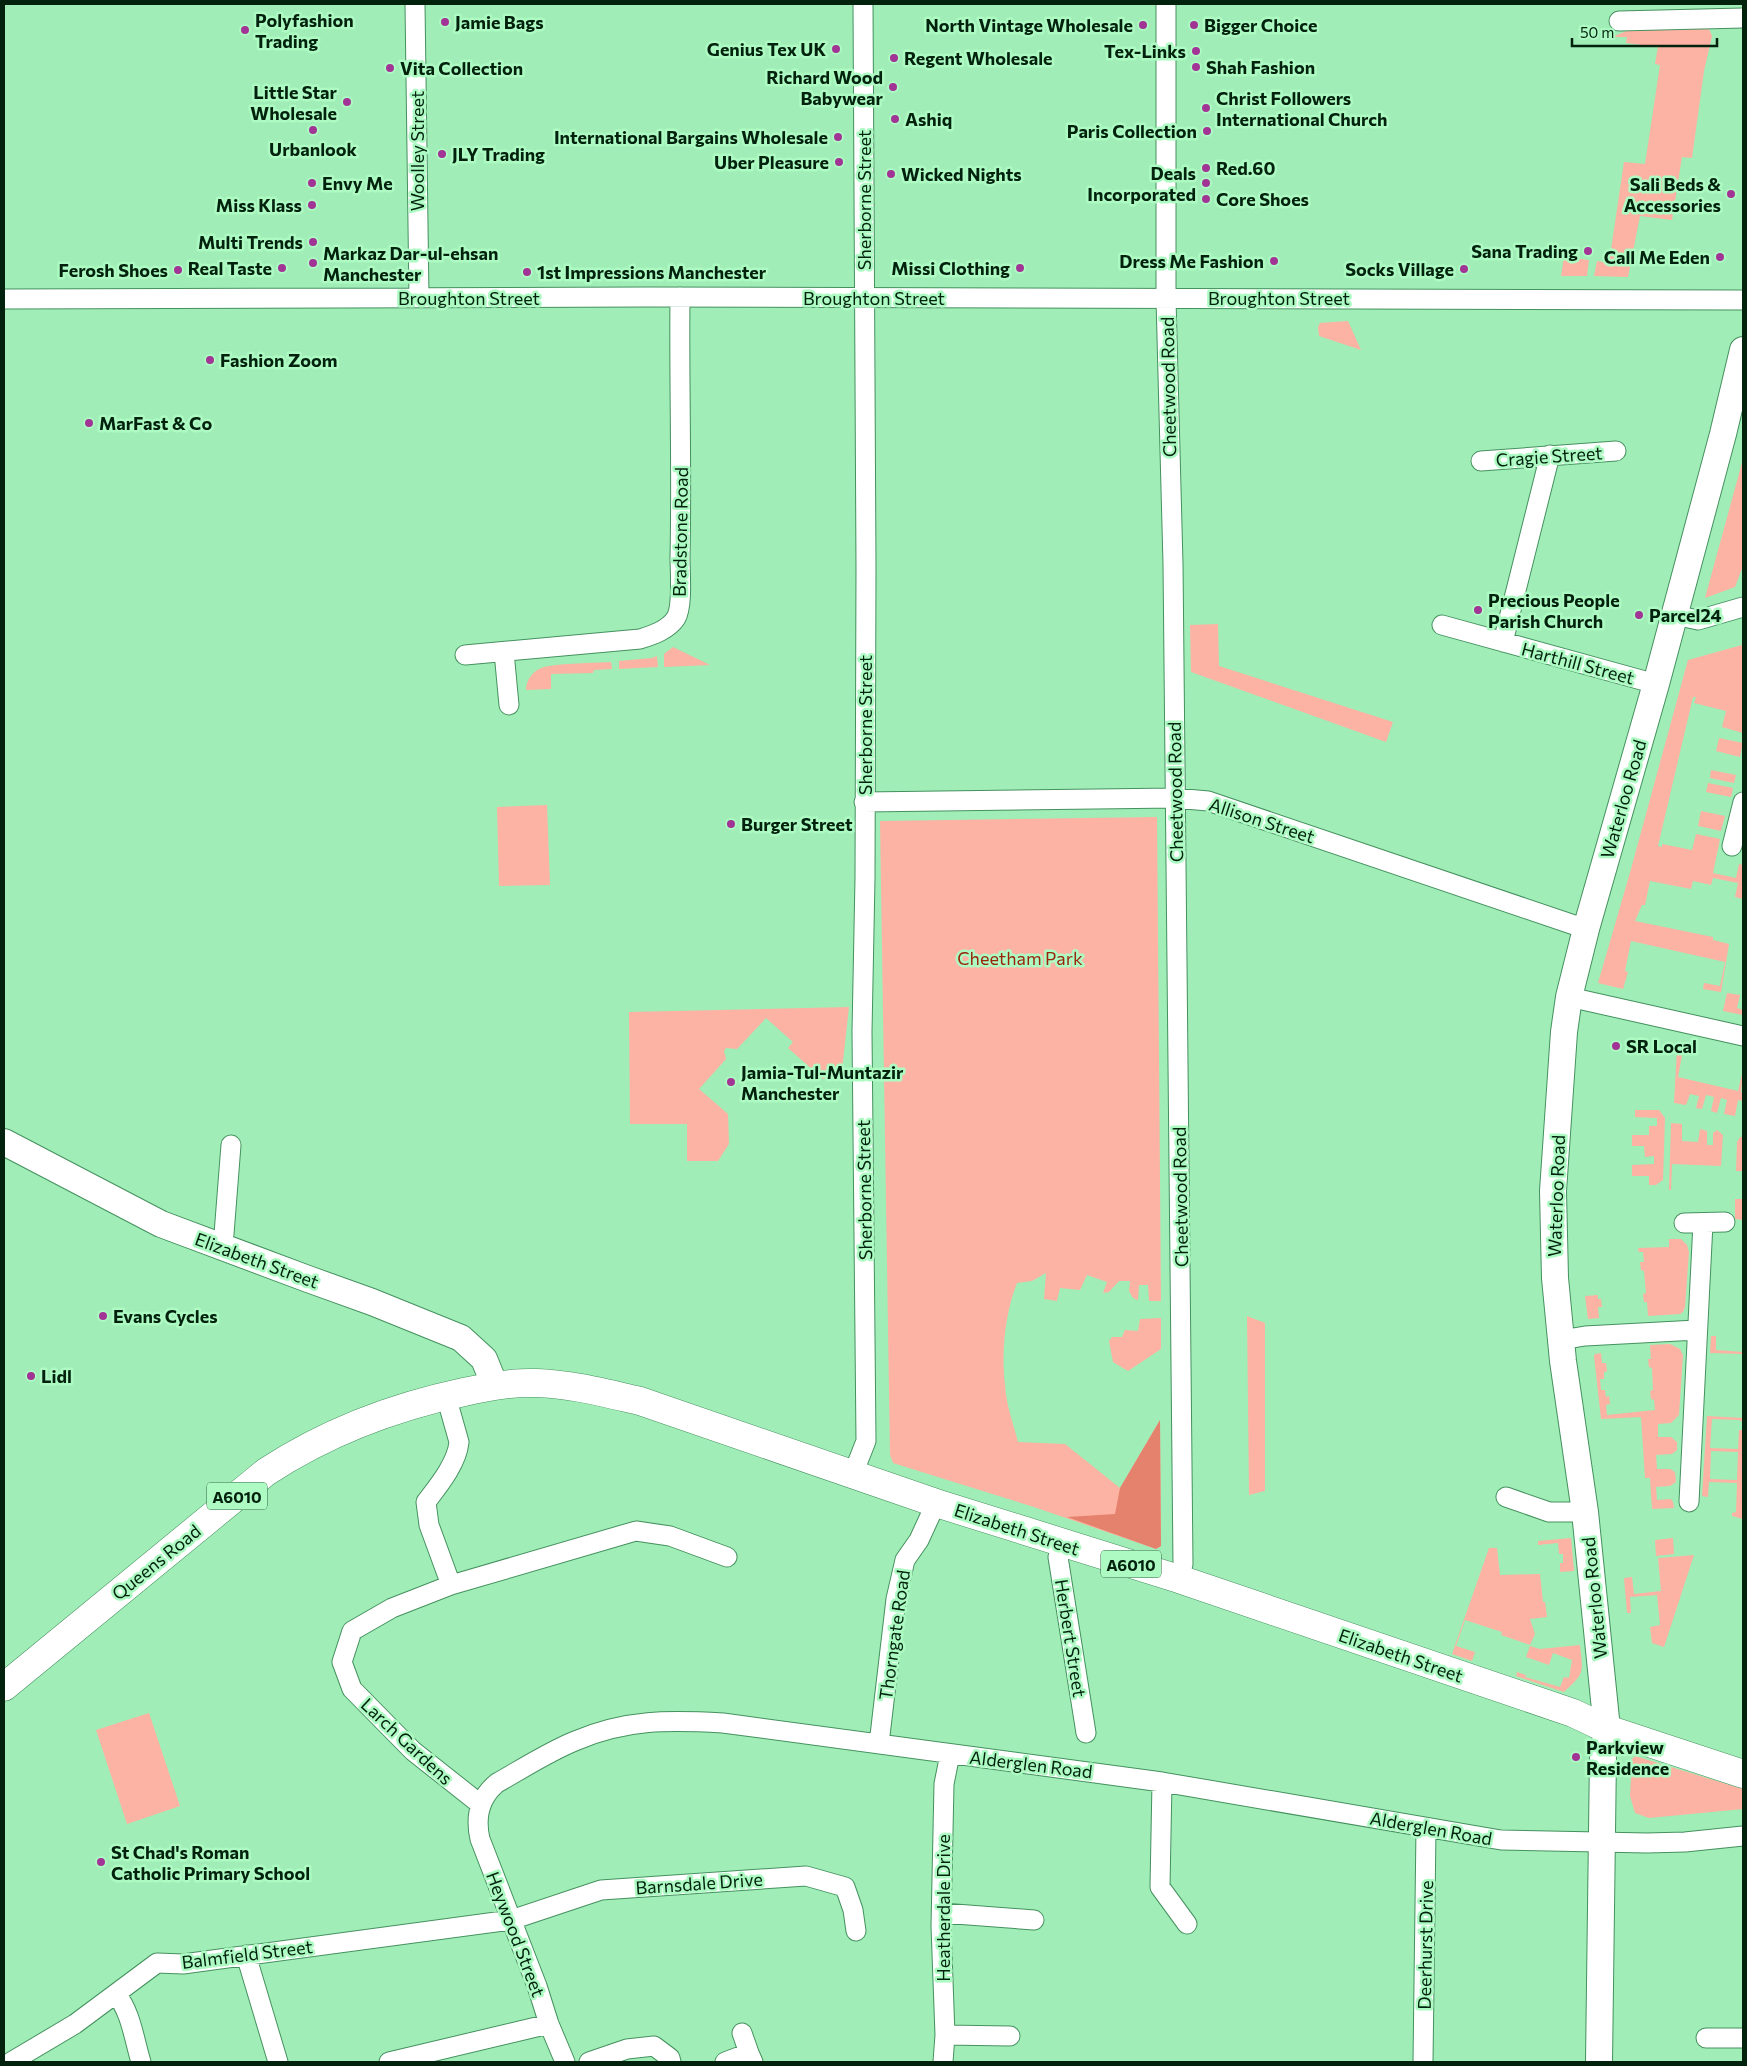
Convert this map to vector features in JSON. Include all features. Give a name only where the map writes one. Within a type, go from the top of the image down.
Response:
[{"type":"highway","name":"Elizabeth Street","points":[[504,1385],[558,1384],[590,1389],[640,1401],[936,1503],[1179,1579],[1573,1713],[1607,1729],[1743,1774]]},
{"type":"highway","name":"Queens Road","points":[[4,1687],[266,1472],[291,1456],[328,1436],[373,1417],[446,1396],[504,1385]]},
{"type":"main road","name":"Waterloo Road","points":[[1599,2062],[1603,1755],[1607,1729],[1585,1512],[1561,1340],[1555,1278],[1553,1191],[1564,1032],[1569,997],[1586,929],[1656,684],[1743,350]]},
{"type":"main road","name":"Elizabeth Street","points":[[4,1142],[161,1224],[372,1302],[461,1338],[484,1359],[504,1385]]},
{"type":"street","name":"Woolley Street","points":[[416,4],[418,298]]},
{"type":"street","name":"Sherborne Street","points":[[853,1474],[866,1441],[862,1032],[865,878],[866,568],[863,4]]},
{"type":"street","name":"Cheetwood Road","points":[[1166,4],[1166,299],[1173,564],[1183,1564],[1179,1579]]},
{"type":"street","points":[[1619,21],[1743,18]]},
{"type":"street","name":"Broughton Street","points":[[4,299],[680,297],[1743,300]]},
{"type":"street","name":"Bradstone Road","points":[[465,655],[640,639],[654,634],[677,617],[680,605],[680,297]]},
{"type":"street","name":"Cragie Street","points":[[1482,461],[1616,451]]},
{"type":"street","points":[[1503,642],[1550,455]]},
{"type":"street","points":[[1674,615],[1698,620],[1743,607]]},
{"type":"street","name":"Harthill Street","points":[[1442,625],[1656,684]]},
{"type":"street","points":[[504,652],[509,705]]},
{"type":"street","name":"Allison Street","points":[[864,802],[1175,798],[1208,801],[1222,804],[1586,929]]},
{"type":"street","points":[[1732,846],[1743,802]]},
{"type":"street","points":[[1569,997],[1743,1036]]},
{"type":"street","points":[[219,1246],[224,1234],[231,1145]]},
{"type":"street","points":[[1684,1222],[1725,1222]]},
{"type":"street","points":[[1689,1502],[1703,1223]]},
{"type":"street","points":[[1561,1340],[1585,1336],[1697,1330]]},
{"type":"street","points":[[446,1396],[459,1442],[458,1449],[438,1486],[426,1502],[429,1525],[451,1585]]},
{"type":"street","points":[[1506,1497],[1549,1512],[1585,1512]]},
{"type":"street","name":"Thorngate Road","points":[[879,1744],[896,1599],[905,1560],[920,1540],[936,1503]]},
{"type":"street","name":"Larch Gardens","points":[[480,1804],[413,1751],[352,1689],[342,1662],[352,1631],[392,1608],[451,1585],[636,1531],[670,1536],[727,1557]]},
{"type":"street","name":"Herbert Street","points":[[1063,1544],[1058,1557],[1086,1733]]},
{"type":"street","name":"Alderglen Road","points":[[480,1804],[487,1792],[497,1783],[575,1741],[640,1723],[668,1720],[723,1723],[1162,1782],[1501,1840],[1602,1843],[1685,1842],[1743,1836]]},
{"type":"street","name":"Heatherdale Drive","points":[[944,2062],[942,1913],[944,1784],[950,1754]]},
{"type":"street","points":[[1162,1782],[1160,1886],[1187,1924]]},
{"type":"street","name":"Heywood Street","points":[[480,1804],[478,1818],[480,1839],[538,1986],[549,2024],[565,2062]]},
{"type":"street","name":"Deerhurst Drive","points":[[1423,2062],[1426,1828]]},
{"type":"street","name":"Barnsdale Drive","points":[[511,1920],[601,1890],[806,1876],[845,1886],[853,1910],[856,1931]]},
{"type":"street","points":[[942,1913],[1034,1920]]},
{"type":"street","name":"Balmfield Street","points":[[11,2062],[75,2024],[158,1963],[183,1964],[511,1920]]},
{"type":"street","points":[[246,1955],[278,2062]]},
{"type":"street","points":[[116,1994],[128,2014],[141,2062]]},
{"type":"street","points":[[389,2062],[549,2024]]},
{"type":"street","points":[[726,2062],[751,2058],[742,2033]]},
{"type":"street","points":[[945,2035],[1010,2036]]},
{"type":"street","points":[[1706,2038],[1743,2038]]},
{"type":"street","points":[[589,2062],[627,2049],[654,2046],[670,2058],[671,2062]]},
{"type":"green space","points":[[1704,26],[1709,29],[1712,36],[1704,71],[1692,158],[1682,157],[1672,220],[1640,216],[1628,277],[1594,276],[1597,261],[1609,263],[1624,162],[1645,164],[1660,65],[1655,64],[1658,47],[1626,43],[1627,37],[1612,37],[1629,30]]},
{"type":"green space","points":[[1564,257],[1589,260],[1587,276],[1561,276]]},
{"type":"green space","points":[[1348,321],[1361,350],[1319,336],[1318,327],[1320,323]]},
{"type":"green space","points":[[1743,459],[1743,566],[1735,587],[1705,598]]},
{"type":"green space","points":[[1218,624],[1219,666],[1393,722],[1386,742],[1191,672],[1190,625]]},
{"type":"green space","points":[[1742,645],[1743,733],[1722,727],[1726,711],[1694,703],[1696,697],[1693,697],[1658,846],[1662,847],[1662,844],[1692,850],[1696,834],[1720,839],[1713,873],[1736,878],[1739,864],[1743,865],[1743,899],[1735,897],[1738,883],[1713,878],[1711,885],[1693,881],[1691,889],[1650,881],[1645,905],[1642,905],[1635,921],[1713,937],[1713,940],[1729,944],[1721,992],[1703,989],[1704,983],[1720,986],[1725,962],[1631,941],[1625,971],[1628,972],[1623,989],[1598,983],[1688,660]]},
{"type":"green space","points":[[673,647],[710,665],[664,667],[664,654]]},
{"type":"green space","points":[[657,656],[658,667],[619,669],[619,661]]},
{"type":"green space","points":[[611,662],[612,669],[594,670],[593,673],[551,674],[551,689],[526,690],[531,676],[537,670],[544,667]]},
{"type":"green space","points":[[1719,738],[1743,743],[1740,757],[1716,751]]},
{"type":"green space","points":[[1711,770],[1736,775],[1734,783],[1710,778]]},
{"type":"green space","points":[[1708,783],[1733,788],[1731,797],[1706,792]]},
{"type":"green space","points":[[547,805],[550,885],[499,886],[497,807]]},
{"type":"green space","points":[[1701,811],[1725,816],[1721,831],[1698,826]]},
{"type":"green space","name":"Cheetham Park","points":[[1157,817],[1161,1301],[1149,1301],[1148,1285],[1139,1285],[1138,1300],[1133,1298],[1129,1291],[1130,1281],[1119,1281],[1109,1292],[1103,1293],[1107,1282],[1087,1275],[1080,1290],[1060,1288],[1057,1301],[1044,1299],[1046,1273],[1032,1281],[1017,1283],[1009,1307],[1005,1333],[1004,1360],[1007,1399],[1018,1442],[1065,1444],[1120,1488],[1160,1420],[1161,1546],[1156,1549],[1034,1507],[893,1463],[890,1455],[880,821]]},
{"type":"green space","points":[[1727,993],[1740,995],[1737,1008],[1743,1010],[1743,1015],[1723,1011]]},
{"type":"green space","points":[[849,1007],[842,1070],[823,1079],[788,1048],[793,1042],[766,1018],[737,1049],[726,1048],[724,1051],[726,1059],[699,1089],[728,1114],[729,1144],[718,1161],[687,1161],[687,1124],[630,1124],[629,1012]]},
{"type":"green space","points":[[1677,1049],[1683,1050],[1678,1077],[1738,1091],[1743,1070],[1741,1092],[1743,1093],[1743,1101],[1738,1100],[1735,1116],[1724,1114],[1727,1100],[1721,1098],[1717,1113],[1711,1111],[1714,1097],[1706,1095],[1702,1109],[1696,1108],[1699,1096],[1690,1094],[1686,1105],[1674,1103]]},
{"type":"green space","points":[[1635,1110],[1659,1110],[1665,1118],[1663,1180],[1656,1185],[1649,1185],[1649,1176],[1632,1176],[1632,1165],[1654,1164],[1654,1156],[1645,1157],[1644,1146],[1632,1146],[1632,1135],[1649,1135],[1649,1126],[1657,1126],[1657,1118],[1635,1117]]},
{"type":"green space","points":[[1671,1123],[1682,1124],[1682,1141],[1698,1142],[1700,1129],[1707,1131],[1707,1145],[1713,1145],[1713,1133],[1717,1130],[1723,1135],[1721,1166],[1672,1164],[1671,1190],[1669,1190]]},
{"type":"green space","points":[[1740,1137],[1743,1137],[1743,1171],[1736,1171],[1737,1142]]},
{"type":"green space","points":[[1735,1199],[1743,1199],[1743,1220],[1735,1219]]},
{"type":"green space","points":[[1669,1239],[1681,1239],[1687,1245],[1689,1252],[1685,1307],[1680,1314],[1648,1316],[1647,1302],[1644,1302],[1643,1294],[1646,1293],[1644,1271],[1641,1270],[1640,1262],[1644,1262],[1643,1252],[1639,1252],[1638,1248],[1669,1247]]},
{"type":"green space","points":[[1598,1295],[1598,1299],[1601,1299],[1602,1307],[1598,1307],[1599,1318],[1588,1319],[1585,1296]]},
{"type":"green space","points":[[1247,1316],[1265,1323],[1265,1491],[1249,1495]]},
{"type":"green space","points":[[1161,1318],[1161,1349],[1128,1371],[1113,1362],[1109,1341],[1112,1337],[1122,1337],[1125,1330],[1138,1331],[1140,1319]]},
{"type":"green space","points":[[1711,1336],[1716,1336],[1716,1350],[1743,1352],[1743,1354],[1710,1353]]},
{"type":"green space","points":[[1670,1344],[1680,1349],[1683,1355],[1679,1415],[1671,1423],[1658,1424],[1658,1437],[1671,1437],[1677,1442],[1677,1450],[1672,1454],[1656,1455],[1657,1469],[1670,1469],[1675,1472],[1676,1482],[1670,1486],[1656,1487],[1657,1500],[1671,1499],[1674,1508],[1652,1509],[1650,1478],[1645,1478],[1641,1417],[1601,1419],[1594,1356],[1601,1353],[1602,1363],[1606,1363],[1607,1371],[1604,1372],[1604,1379],[1600,1379],[1601,1390],[1605,1390],[1606,1397],[1609,1396],[1610,1404],[1606,1405],[1607,1415],[1655,1410],[1654,1400],[1651,1399],[1650,1391],[1653,1390],[1652,1368],[1649,1367],[1648,1359],[1651,1359],[1650,1345]]},
{"type":"green space","points":[[1707,1416],[1743,1418],[1743,1422],[1739,1420],[1712,1419],[1710,1448],[1738,1449],[1739,1430],[1743,1430],[1743,1519],[1732,1516],[1732,1513],[1736,1512],[1737,1483],[1709,1482],[1708,1497],[1702,1496]],"holes":[[[1711,1451],[1738,1452],[1737,1480],[1710,1479]]]},
{"type":"green space","points":[[1571,1538],[1574,1571],[1560,1572],[1563,1554],[1559,1554],[1558,1543],[1538,1545],[1538,1541]]},
{"type":"green space","points":[[1673,1538],[1674,1554],[1656,1556],[1655,1540]]},
{"type":"green space","points":[[1489,1548],[1497,1548],[1500,1575],[1540,1574],[1543,1602],[1545,1602],[1547,1617],[1530,1619],[1535,1634],[1530,1645],[1501,1635],[1502,1632],[1465,1620],[1456,1646],[1475,1652],[1472,1661],[1452,1654]]},
{"type":"green space","points":[[1694,1555],[1664,1647],[1652,1643],[1650,1627],[1660,1625],[1657,1595],[1630,1597],[1631,1613],[1627,1613],[1624,1578],[1632,1577],[1634,1594],[1661,1591],[1658,1558]]},
{"type":"green space","points":[[1580,1645],[1581,1672],[1576,1681],[1564,1692],[1516,1676],[1517,1672],[1526,1675],[1525,1677],[1560,1687],[1564,1677],[1569,1678],[1572,1660],[1553,1653],[1549,1665],[1526,1657],[1530,1646],[1540,1649]]},
{"type":"green space","points":[[149,1713],[180,1806],[127,1824],[96,1730]]},
{"type":"green space","points":[[1635,1756],[1743,1789],[1743,1809],[1649,1818],[1635,1813],[1630,1796],[1632,1759]]},
{"type":"shaded area","points":[[1160,1420],[1161,1546],[1156,1549],[1067,1517],[1115,1514],[1120,1488]]},
{"type":"place","name":"Jamie Bags","points":[[445,22]]},
{"type":"place","name":"North Vintage Wholesale","points":[[1143,25]]},
{"type":"place","name":"Bigger Choice","points":[[1194,25]]},
{"type":"place","name":"Polyfashion Trading","points":[[245,30]]},
{"type":"place","name":"Genius Tex UK","points":[[836,49]]},
{"type":"place","name":"Tex-Links","points":[[1196,51]]},
{"type":"place","name":"Regent Wholesale","points":[[894,58]]},
{"type":"place","name":"Shah Fashion","points":[[1196,67]]},
{"type":"place","name":"Vita Collection","points":[[390,68]]},
{"type":"place","name":"Richard Wood Babywear","points":[[893,87]]},
{"type":"place","name":"Little Star Wholesale","points":[[347,102]]},
{"type":"place","name":"Christ Followers International Church","points":[[1206,108]]},
{"type":"place","name":"Ashiq","points":[[895,119]]},
{"type":"place","name":"Urbanlook","points":[[313,130]]},
{"type":"place","name":"Paris Collection","points":[[1207,131]]},
{"type":"place","name":"International Bargains Wholesale","points":[[838,137]]},
{"type":"place","name":"JLY Trading","points":[[442,154]]},
{"type":"place","name":"Uber Pleasure","points":[[839,162]]},
{"type":"place","name":"Red.60","points":[[1206,168]]},
{"type":"place","name":"Wicked Nights","points":[[891,174]]},
{"type":"place","name":"Envy Me","points":[[312,183]]},
{"type":"place","name":"Deals Incorporated","points":[[1206,183]]},
{"type":"place","name":"Sali Beds & Accessories","points":[[1731,194]]},
{"type":"place","name":"Core Shoes","points":[[1206,199]]},
{"type":"place","name":"Miss Klass","points":[[312,205]]},
{"type":"place","name":"Multi Trends","points":[[313,242]]},
{"type":"place","name":"Sana Trading","points":[[1588,251]]},
{"type":"place","name":"Call Me Eden","points":[[1720,257]]},
{"type":"place","name":"Dress Me Fashion","points":[[1274,261]]},
{"type":"place","name":"Markaz Dar-ul-ehsan Manchester","points":[[313,263]]},
{"type":"place","name":"Real Taste","points":[[282,268]]},
{"type":"place","name":"Missi Clothing","points":[[1020,268]]},
{"type":"place","name":"Socks Village","points":[[1464,269]]},
{"type":"place","name":"Ferosh Shoes","points":[[178,270]]},
{"type":"place","name":"1st Impressions Manchester","points":[[527,272]]},
{"type":"place","name":"Fashion Zoom","points":[[210,360]]},
{"type":"place","name":"MarFast & Co","points":[[89,423]]},
{"type":"place","name":"Precious People Parish Church","points":[[1478,610]]},
{"type":"place","name":"Parcel24","points":[[1639,615]]},
{"type":"place","name":"Burger Street","points":[[731,824]]},
{"type":"place","name":"SR Local","points":[[1616,1046]]},
{"type":"place","name":"Jamia-Tul-Muntazir Manchester","points":[[731,1082]]},
{"type":"place","name":"Evans Cycles","points":[[103,1316]]},
{"type":"place","name":"Lidl","points":[[31,1376]]},
{"type":"place","name":"Parkview Residence","points":[[1576,1757]]},
{"type":"place","name":"St Chad's Roman Catholic Primary School","points":[[101,1862]]}]
